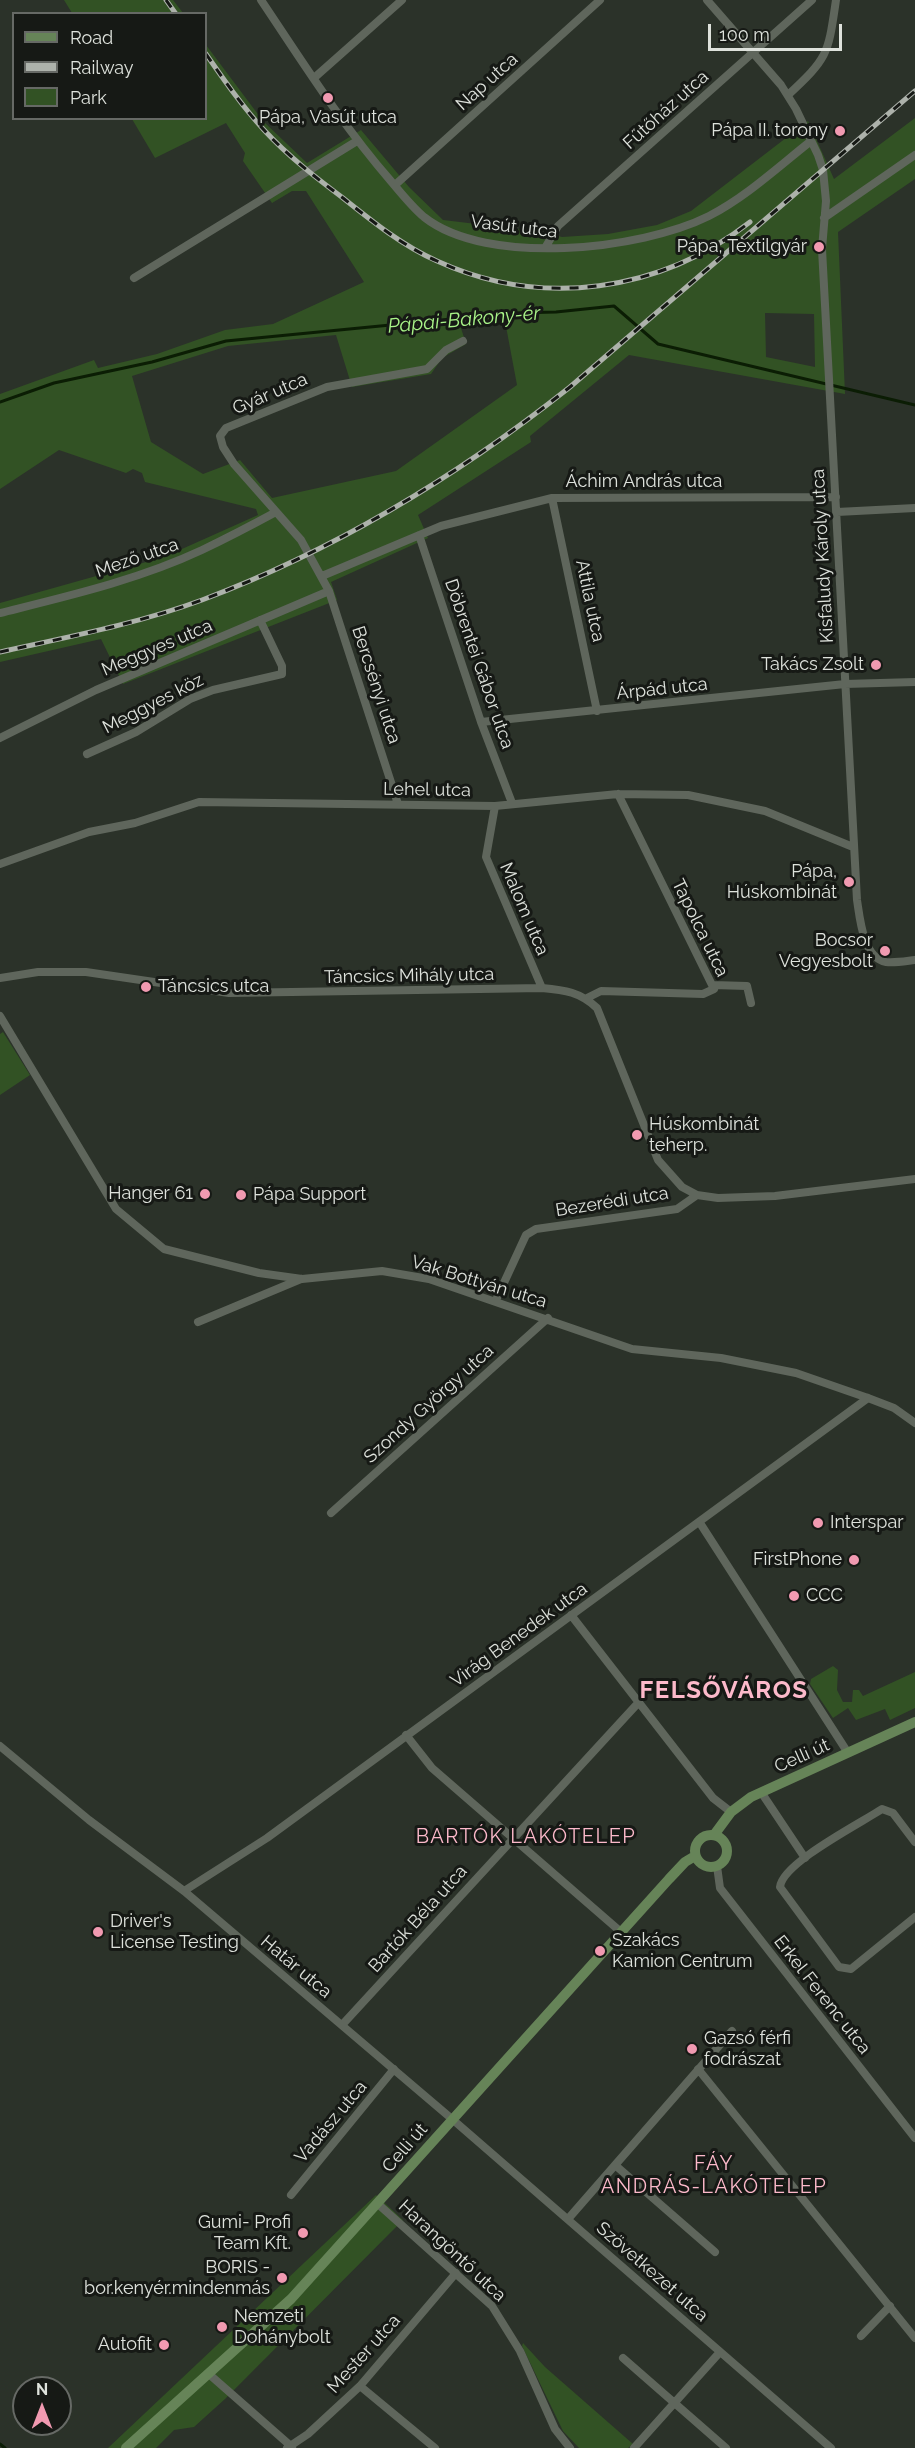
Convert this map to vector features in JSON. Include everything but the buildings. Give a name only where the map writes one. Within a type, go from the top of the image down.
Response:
[{"type":"street","name":"Vasút utca","points":[[261,0],[357,141],[421,215],[447,231],[500,244],[545,248],[610,245],[659,234],[693,223],[738,198],[811,141]]},
{"type":"street","points":[[314,78],[402,0]]},
{"type":"street","name":"Nap utca","points":[[395,185],[600,0]]},
{"type":"street","name":"Kisfaludy Károly utca","points":[[707,0],[754,52],[788,95],[823,170],[826,201],[822,249],[858,910],[874,956],[888,962],[915,960]]},
{"type":"street","name":"Fűtőház utca","points":[[545,248],[558,226],[812,0]]},
{"type":"street","points":[[788,95],[819,66],[826,54],[836,0]]},
{"type":"street","points":[[134,278],[357,141]]},
{"type":"street","points":[[824,218],[915,155]]},
{"type":"street","name":"Gyár utca","points":[[322,576],[301,540],[234,464],[220,441],[222,431],[327,387],[427,369],[446,350],[463,341]]},
{"type":"street","name":"Áchim András utca","points":[[322,576],[441,526],[552,498],[836,497]]},
{"type":"street","name":"Attila utca","points":[[552,498],[597,711]]},
{"type":"street","points":[[837,512],[915,508]]},
{"type":"street","name":"Mező utca","points":[[0,613],[78,594],[140,574],[202,550],[276,512]]},
{"type":"street","name":"Döbrentei Gábor utca","points":[[419,535],[481,722],[512,802]]},
{"type":"street","name":"Bercsényi utca","points":[[322,576],[329,591],[398,804]]},
{"type":"street","name":"Meggyes utca","points":[[0,738],[96,690],[329,591]]},
{"type":"street","name":"Meggyes köz","points":[[87,754],[136,732],[190,699],[213,690],[282,674],[282,666],[260,620]]},
{"type":"street","name":"Árpád utca","points":[[481,722],[845,684],[915,682]]},
{"type":"street","name":"Lehel utca","points":[[0,864],[89,832],[135,823],[199,802],[495,806],[512,802],[618,794],[688,795],[729,801],[782,817],[853,847]]},
{"type":"street","name":"Tapolca utca","points":[[587,998],[601,991],[703,994],[714,989],[618,794]]},
{"type":"street","name":"Malom utca","points":[[495,806],[486,857],[542,988]]},
{"type":"street","name":"Táncsics Mihály utca","points":[[0,978],[38,972],[86,972],[229,993],[542,988],[571,990],[587,998]]},
{"type":"street","points":[[713,985],[747,986],[751,1003]]},
{"type":"street","points":[[587,998],[597,1008],[658,1160],[682,1187],[697,1195],[718,1198],[775,1196],[915,1179]]},
{"type":"street","name":"Vak Bottyán utca","points":[[0,1016],[116,1209],[164,1249],[259,1273],[302,1279],[339,1273],[401,1273],[429,1278],[632,1349],[721,1358],[775,1368],[828,1383],[894,1408],[915,1423]]},
{"type":"street","name":"Bezerédi utca","points":[[496,1300],[526,1235],[536,1229],[677,1209],[697,1195]]},
{"type":"street","points":[[198,1322],[302,1279]]},
{"type":"street","name":"Szondy György utca","points":[[331,1513],[548,1318]]},
{"type":"street","name":"Virág Benedek utca","points":[[184,1891],[267,1838],[868,1398]]},
{"type":"street","points":[[700,1523],[848,1753]]},
{"type":"street","points":[[571,1615],[713,1798],[731,1812]]},
{"type":"street","name":"Bartók Béla utca","points":[[342,2025],[512,1837],[639,1702]]},
{"type":"street","name":"Celli út","points":[[126,2448],[210,2375],[291,2299],[621,1932],[685,1862],[695,1856],[699,1840],[714,1835],[731,1812],[761,1792],[915,1722]]},
{"type":"street","points":[[406,1735],[432,1768],[621,1932]]},
{"type":"street","name":"Határ utca","points":[[0,1746],[89,1820],[184,1891],[452,2119]]},
{"type":"street","points":[[761,1792],[805,1858]]},
{"type":"street","points":[[915,1842],[893,1813],[882,1809],[805,1858],[780,1879],[780,1887],[840,1967],[851,1969],[915,1917]]},
{"type":"street","points":[[695,1856],[701,1864],[717,1866],[725,1858],[726,1847],[720,1837],[714,1835]]},
{"type":"street","name":"Erkel Ferenc utca","points":[[717,1866],[720,1888],[915,2138]]},
{"type":"street","points":[[568,2219],[732,2031]]},
{"type":"street","name":"Vadász utca","points":[[291,2195],[394,2069]]},
{"type":"street","points":[[698,2070],[915,2338]]},
{"type":"street","name":"Szövetkezet utca","points":[[452,2119],[831,2448]]},
{"type":"street","points":[[615,2165],[715,2252]]},
{"type":"street","name":"Harangöntő utca","points":[[378,2204],[492,2306],[507,2326],[555,2429],[570,2448]]},
{"type":"street","name":"Mester utca","points":[[290,2447],[308,2434],[360,2385],[456,2273]]},
{"type":"street","points":[[861,2336],[890,2306]]},
{"type":"street","points":[[634,2448],[720,2352]]},
{"type":"street","points":[[623,2358],[726,2448]]},
{"type":"street","points":[[210,2375],[290,2447]]},
{"type":"street","points":[[360,2385],[435,2448]]},
{"type":"green space","points":[[64,0],[173,0],[182,12],[71,12]]},
{"type":"green space","points":[[207,46],[263,121],[307,163],[361,130],[409,187],[443,220],[543,232],[562,237],[608,234],[657,225],[691,211],[808,121],[834,179],[915,118],[915,179],[838,232],[845,394],[629,355],[530,436],[531,442],[418,515],[428,538],[331,582],[337,600],[123,684],[101,639],[0,662],[0,603],[164,557],[258,515],[256,509],[145,482],[142,473],[133,469],[126,473],[59,450],[0,489],[0,394],[94,360],[98,368],[157,354],[225,330],[273,324],[364,282],[306,191],[292,191],[272,203],[243,161],[245,153],[226,123],[155,158],[133,120],[207,120]],"holes":[[[765,313],[814,314],[815,367],[766,357]],[[505,321],[517,385],[396,471],[272,498],[240,460],[203,474],[151,442],[132,376],[228,346],[336,335],[352,387],[431,374],[442,358],[466,344],[461,328]]]},
{"type":"green space","points":[[3,1032],[30,1075],[0,1095],[0,1034]]},
{"type":"green space","points":[[833,1666],[838,1670],[837,1690],[843,1702],[852,1702],[853,1690],[859,1690],[863,1696],[915,1672],[915,1708],[890,1720],[885,1709],[856,1720],[848,1708],[833,1718],[810,1684],[811,1679]]},
{"type":"green space","points":[[376,2195],[403,2220],[225,2399],[194,2427],[174,2430],[156,2448],[108,2448]]},
{"type":"green space","points":[[523,2343],[545,2367],[633,2444],[628,2448],[579,2448],[563,2431],[522,2346]]},
{"type":"waterway","name":"Pápai-Bakony-ér","points":[[0,402],[54,383],[152,362],[226,341],[514,313],[556,312],[614,306],[658,344],[915,405]]},
{"type":"waterway","points":[[0,2444],[5,2448]]},
{"type":"railway","points":[[166,0],[175,12]]},
{"type":"railway","points":[[207,55],[256,121],[273,140],[312,174],[400,241],[437,261],[477,276],[518,285],[558,288],[599,286],[639,278],[678,264],[715,246],[750,222]]},
{"type":"railway","points":[[0,652],[127,623],[202,600],[300,558],[348,534],[440,480],[570,387],[915,91]]},
{"type":"place","name":"Pápa, Vasút utca","points":[[328,98]]},
{"type":"place","name":"Pápa II. torony","points":[[840,131]]},
{"type":"place","name":"Pápa, Textilgyár","points":[[819,247]]},
{"type":"place","name":"Takács Zsolt","points":[[876,665]]},
{"type":"place","name":"Pápa, Húskombinát","points":[[849,882]]},
{"type":"place","name":"Bocsor Vegyesbolt","points":[[885,951]]},
{"type":"place","name":"Táncsics utca","points":[[146,987]]},
{"type":"place","name":"Húskombinát teherp.","points":[[637,1135]]},
{"type":"place","name":"Hanger 61","points":[[205,1194]]},
{"type":"place","name":"Pápa Support","points":[[241,1195]]},
{"type":"place","name":"Interspar","points":[[818,1523]]},
{"type":"place","name":"FirstPhone","points":[[854,1560]]},
{"type":"place","name":"CCC","points":[[794,1596]]},
{"type":"place","name":"Driver's License Testing","points":[[98,1932]]},
{"type":"place","name":"Szakács Kamion Centrum","points":[[600,1951]]},
{"type":"place","name":"Gazsó férfi fodrászat","points":[[692,2049]]},
{"type":"place","name":"Gumi- Profi Team Kft.","points":[[303,2233]]},
{"type":"place","name":"BORIS - bor.kenyér.mindenmás","points":[[282,2278]]},
{"type":"place","name":"Nemzeti Dohánybolt","points":[[222,2327]]},
{"type":"place","name":"Autofit","points":[[164,2345]]},
{"type":"district","name":"FELSŐVÁROS","points":[[724,1691]]},
{"type":"district","name":"BARTÓK LAKÓTELEP","points":[[526,1837]]},
{"type":"district","name":"FÁY ANDRÁS-LAKÓTELEP","points":[[714,2176]]}]
